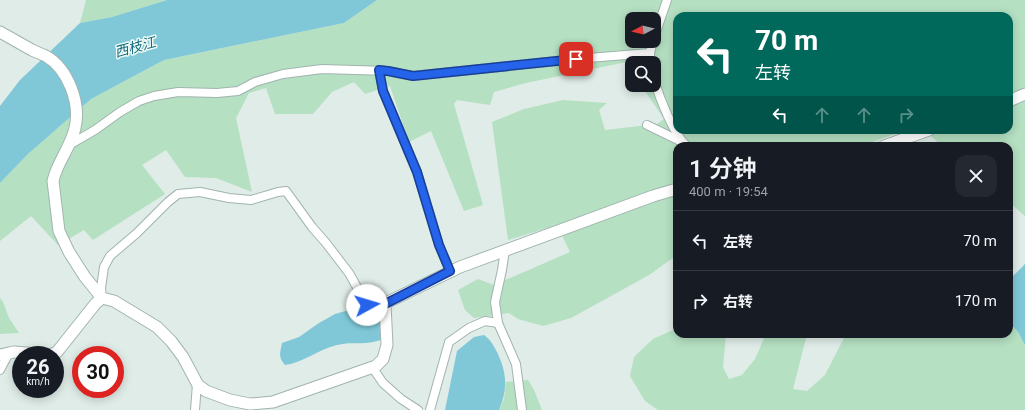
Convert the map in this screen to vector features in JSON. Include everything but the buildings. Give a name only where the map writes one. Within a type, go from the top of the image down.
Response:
[{"type":"street","points":[[661,18],[667,0]]},
{"type":"street","points":[[0,32],[46,56],[55,63],[68,81],[74,100],[77,117],[76,128],[55,173],[53,181],[59,231],[69,252],[85,277],[102,298],[114,302],[157,327],[183,357],[197,384],[206,391],[230,400],[250,404],[261,404],[273,402],[372,368],[376,366],[383,358],[387,345],[385,304]]},
{"type":"street","points":[[70,143],[95,130],[120,112],[139,101],[154,96],[178,92],[217,93],[238,91],[255,82],[283,74],[322,69],[379,70],[413,76],[576,59],[650,54],[651,48]]},
{"type":"street","points":[[379,70],[383,91],[417,172],[439,245],[450,271]]},
{"type":"street","points":[[658,92],[673,125]]},
{"type":"street","points":[[1013,99],[1025,94]]},
{"type":"street","points":[[647,125],[681,142]]},
{"type":"street","points":[[895,142],[918,134]]},
{"type":"street","points":[[102,298],[101,288],[104,267],[110,256],[137,234],[168,202],[178,194],[200,192],[229,198],[251,200],[286,191],[312,227],[349,273],[367,305],[385,304],[450,271],[652,196],[673,190]]},
{"type":"street","points":[[505,250],[502,270],[494,302],[498,323],[516,364],[522,410]]},
{"type":"street","points":[[0,370],[4,354],[14,352],[50,355],[57,352],[96,303],[102,298]]},
{"type":"street","points":[[430,410],[449,342],[469,328],[485,321],[498,323]]},
{"type":"street","points":[[372,368],[383,383],[401,399],[418,410]]},
{"type":"street","points":[[195,410],[197,384]]},
{"type":"green space","points":[[86,0],[167,0],[112,17],[80,23]]},
{"type":"green space","points":[[377,0],[1025,0],[1025,216],[1013,206],[1013,142],[938,142],[928,134],[1013,134],[1013,12],[673,12],[673,134],[895,134],[872,142],[673,142],[673,258],[649,275],[571,318],[543,326],[518,319],[509,313],[474,318],[465,310],[458,290],[478,279],[494,285],[570,252],[557,225],[508,240],[492,122],[524,109],[563,100],[607,103],[599,110],[605,130],[657,124],[664,119],[646,92],[661,92],[661,56],[625,56],[625,62],[526,83],[494,92],[490,105],[457,100],[454,104],[483,205],[464,211],[431,131],[409,142],[390,86],[365,94],[354,82],[332,92],[313,114],[275,114],[266,88],[249,93],[236,118],[252,192],[216,178],[185,177],[166,150],[142,165],[165,194],[93,240],[84,230],[58,245],[31,216],[0,241],[0,183],[28,154],[91,99],[164,60],[344,23]]},
{"type":"green space","points":[[0,298],[9,318],[19,333],[0,334]]},
{"type":"green space","points":[[1013,326],[1025,345],[1025,410],[658,410],[645,401],[630,376],[634,357],[653,339],[673,330],[673,338],[726,338],[723,367],[729,379],[742,375],[755,359],[764,338],[806,338],[793,389],[807,391],[825,375],[844,338],[1013,338]]},
{"type":"green space","points":[[528,380],[534,390],[542,410],[499,410],[504,399],[506,382]]},
{"type":"water","name":"西枝江","points":[[167,0],[377,0],[344,23],[164,60],[91,99],[28,154],[0,183],[0,106],[20,80],[80,23],[112,17]]},
{"type":"water","points":[[1025,264],[1025,345],[1013,326],[1013,276]]},
{"type":"water","points":[[349,310],[377,312],[382,315],[383,339],[366,343],[348,343],[337,345],[298,362],[285,365],[280,357],[282,343],[299,337],[335,314]]},
{"type":"water","points":[[484,335],[497,352],[503,367],[505,388],[499,410],[445,410],[457,351],[474,337]]},
{"type":"route","points":[[367,305],[385,304],[450,271],[439,245],[417,172],[383,91],[379,70],[413,76],[576,59]]}]
